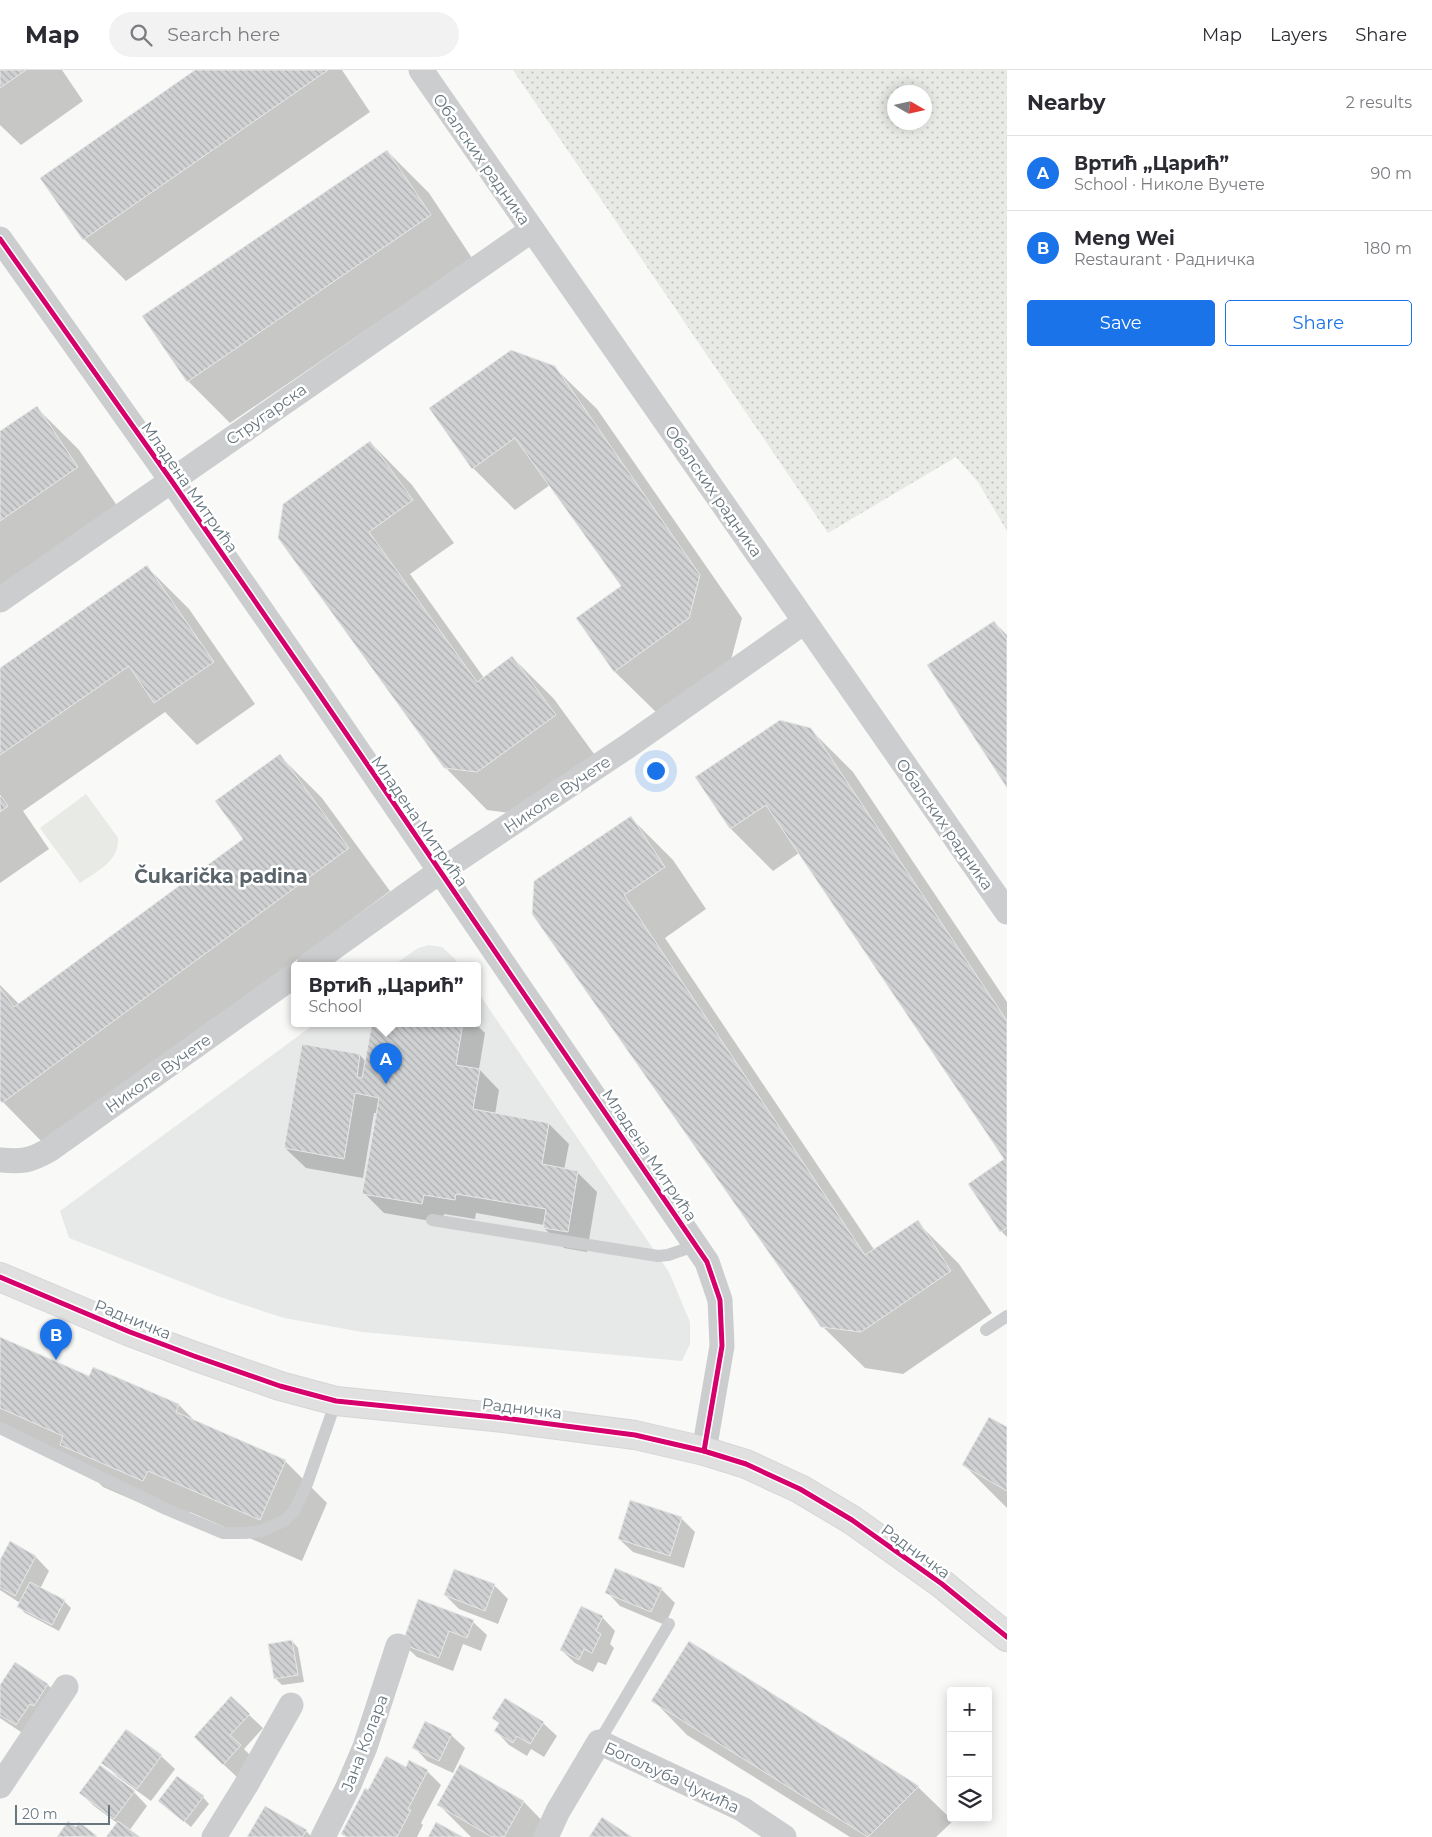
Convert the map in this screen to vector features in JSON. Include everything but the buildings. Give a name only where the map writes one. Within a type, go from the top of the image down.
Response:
[{"type":"street","name":"Обалских радника","points":[[421,70],[1007,912]]},
{"type":"street","name":"Стругарска","points":[[0,600],[532,230]]},
{"type":"street","name":"Младена Митрића","points":[[0,239],[171,480],[312,684],[707,1262],[720,1300],[722,1346],[704,1450]]},
{"type":"street","name":"Николе Вучете","points":[[313,962],[440,872],[628,746],[804,622]]},
{"type":"street","name":"Николе Вучете","points":[[8,1161],[34,1159],[49,1150],[291,978]]},
{"type":"street","name":"Радничка","points":[[0,1277],[130,1332],[194,1356],[280,1386],[336,1401],[504,1418],[635,1434],[704,1450],[746,1464],[800,1489],[859,1524],[942,1584],[1007,1637]]},
{"type":"street","name":"Јана Колара","points":[[323,1837],[348,1787],[365,1747],[398,1646]]},
{"type":"street","points":[[0,1786],[66,1687]]},
{"type":"street","points":[[214,1837],[291,1705]]},
{"type":"street","name":"Богољуба Чукића","points":[[546,1837],[558,1811],[599,1742],[742,1809],[784,1837]]},
{"type":"lane","points":[[432,1220],[658,1256],[668,1255],[697,1245]]},
{"type":"lane","points":[[986,1330],[1007,1316]]},
{"type":"lane","points":[[0,1428],[166,1509],[223,1533],[262,1532],[284,1521],[294,1511],[307,1484],[336,1401]]},
{"type":"lane","points":[[599,1742],[669,1624]]},
{"type":"shaded area","points":[[513,70],[1007,70],[1007,531],[978,482],[956,457],[828,533]]},
{"type":"shaded area","points":[[86,794],[118,838],[115,853],[111,860],[80,883],[40,828]]},
{"type":"shaded area","points":[[429,945],[442,947],[457,962],[398,962],[418,948]]},
{"type":"shaded area","points":[[481,997],[669,1272],[690,1322],[690,1344],[682,1361],[362,1332],[284,1318],[220,1297],[69,1238],[60,1211],[311,1027],[481,1027]]},
{"type":"cycle path","points":[[0,239],[171,480],[313,685],[707,1262],[720,1300],[722,1346],[704,1451]]},
{"type":"cycle path","points":[[0,1277],[130,1332],[194,1356],[280,1386],[336,1401],[504,1418],[635,1435],[704,1451],[746,1464],[800,1489],[852,1520],[942,1584],[1007,1637]]},
{"type":"place","name":"Вртић „Царић”","points":[[386,1084]]},
{"type":"place","name":"Meng Wei","points":[[56,1360]]},
{"type":"district","name":"Čukarička padina","points":[[221,876]]}]
